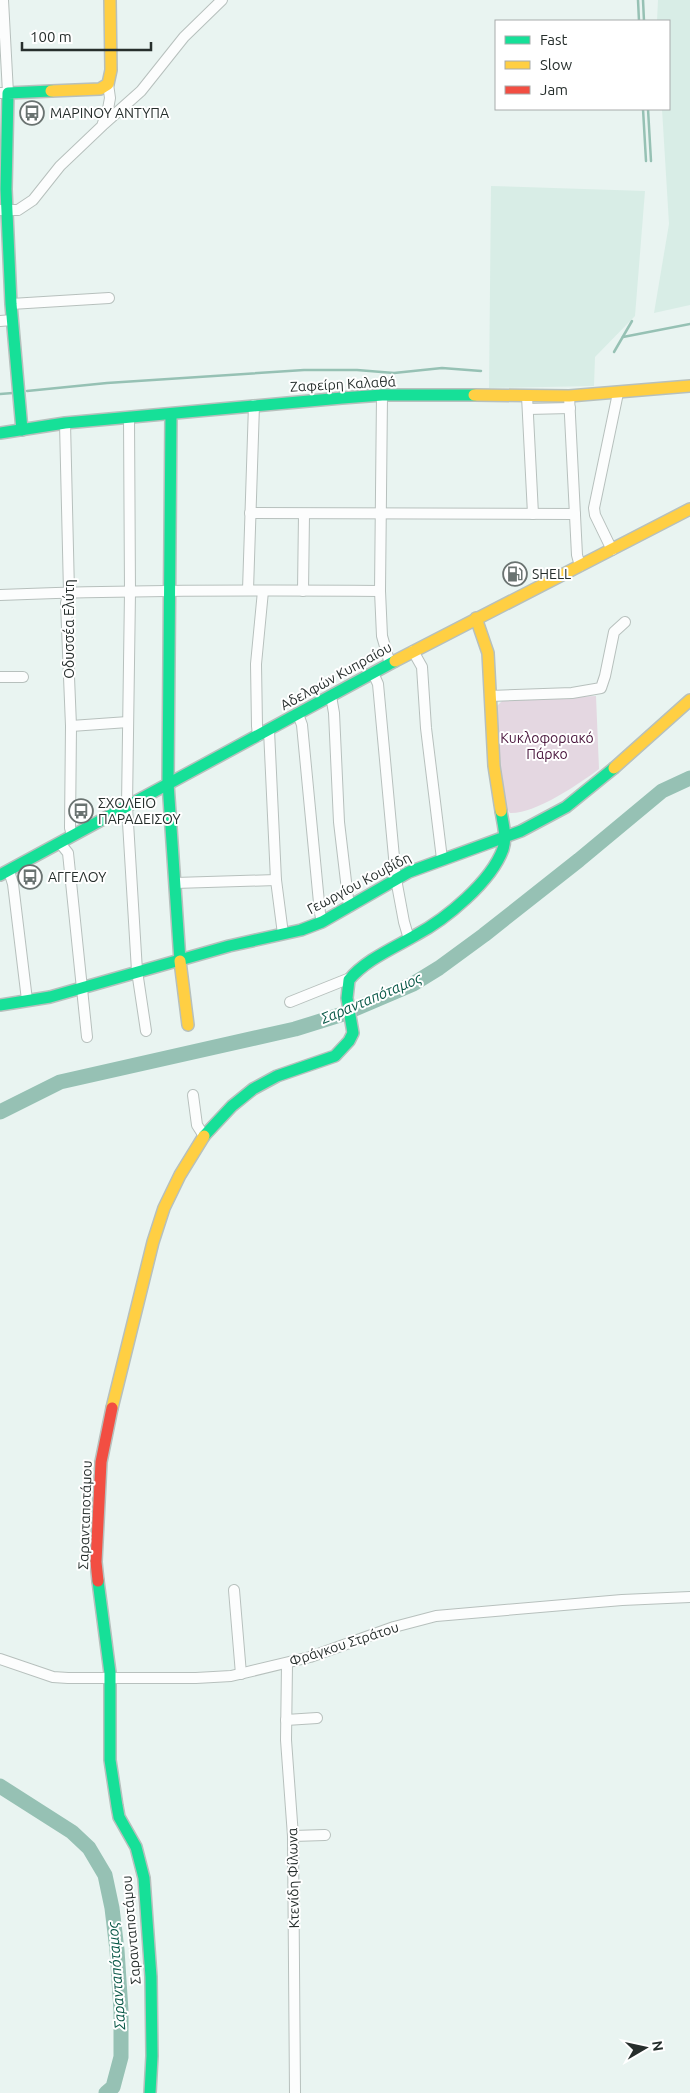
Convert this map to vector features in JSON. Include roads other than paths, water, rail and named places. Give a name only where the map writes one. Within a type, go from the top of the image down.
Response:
[{"type":"street","points":[[3,0],[3,189],[11,304],[6,320],[22,430]]},
{"type":"street","points":[[102,126],[110,98],[108,84],[110,70],[110,0]]},
{"type":"street","points":[[4,210],[18,210],[33,200],[60,166],[141,91],[184,37],[222,0]]},
{"type":"street","points":[[4,93],[100,89],[108,84]]},
{"type":"street","points":[[11,304],[110,298]]},
{"type":"street","name":"Ζαφείρη Καλαθά","points":[[0,433],[65,423],[382,395],[527,396],[569,402],[618,393],[690,386]]},
{"type":"street","points":[[612,550],[594,515],[594,508],[618,393]]},
{"type":"street","points":[[382,395],[380,591],[382,636],[390,664]]},
{"type":"street","points":[[527,396],[533,514]]},
{"type":"street","points":[[528,409],[569,402],[575,514],[580,566]]},
{"type":"street","points":[[248,590],[254,405]]},
{"type":"street","points":[[171,414],[168,783],[180,959],[188,1025]]},
{"type":"street","points":[[129,418],[130,592],[127,806],[137,971],[146,1031]]},
{"type":"street","name":"Οδυσσέα Ελύτη","points":[[65,423],[69,592],[66,603],[71,726],[70,828],[72,835]]},
{"type":"street","name":"Αδελφών Κυπραίου","points":[[5,873],[413,651],[690,509]]},
{"type":"street","points":[[250,513],[575,514]]},
{"type":"street","points":[[303,591],[304,514]]},
{"type":"street","points":[[0,595],[69,592],[248,590],[380,591]]},
{"type":"street","points":[[258,736],[256,726],[256,664],[263,591]]},
{"type":"street","points":[[290,1002],[350,978],[438,921],[471,891],[497,861],[505,845],[494,766],[488,653],[476,618]]},
{"type":"street","points":[[490,696],[572,693],[601,688],[606,676],[614,632],[625,622]]},
{"type":"street","points":[[413,651],[422,667],[426,728],[442,859]]},
{"type":"street","points":[[373,673],[378,684],[396,879],[409,939]]},
{"type":"street","points":[[0,677],[23,677]]},
{"type":"street","points":[[331,696],[334,713],[339,822],[349,907]]},
{"type":"street","name":"Γεωργίου Κουβίδη","points":[[0,1005],[50,996],[180,959],[282,934],[322,922],[396,879],[442,859],[521,831],[566,807],[605,777],[690,700]]},
{"type":"street","points":[[298,714],[302,726],[322,922]]},
{"type":"street","points":[[71,726],[128,722]]},
{"type":"street","points":[[269,730],[276,880],[282,934]]},
{"type":"street","points":[[60,843],[68,853],[87,1037]]},
{"type":"street","points":[[5,873],[13,884],[27,1000]]},
{"type":"street","points":[[175,884],[276,880]]},
{"type":"street","name":"Σαρανταποτάμου","points":[[150,2093],[152,2056],[151,1977],[144,1878],[136,1848],[119,1817],[110,1760],[110,1673],[96,1562],[103,1448],[153,1242],[164,1208],[180,1174],[204,1136],[232,1106],[253,1089],[288,1071],[335,1056],[344,1048],[353,1033],[347,986],[350,978]]},
{"type":"street","points":[[193,1095],[197,1124],[204,1136]]},
{"type":"street","points":[[234,1590],[240,1674]]},
{"type":"street","name":"Φράγκου Στράτου","points":[[0,1659],[53,1677],[109,1679],[217,1678],[287,1664],[411,1622],[436,1616],[622,1600],[690,1597]]},
{"type":"street","name":"Κτενίδη Φίλωνα","points":[[287,1664],[286,1720],[293,1836],[295,2093]]},
{"type":"street","points":[[286,1720],[317,1718]]},
{"type":"street","points":[[293,1836],[325,1835]]},
{"type":"waterway","points":[[638,0],[639,20]]},
{"type":"waterway","points":[[643,0],[644,20]]},
{"type":"waterway","points":[[643,110],[646,161]]},
{"type":"waterway","points":[[648,110],[651,161]]},
{"type":"waterway","points":[[614,352],[632,321]]},
{"type":"waterway","points":[[623,337],[690,324]]},
{"type":"waterway","points":[[27,391],[107,383],[304,370],[357,370],[394,373],[442,368],[481,371]]},
{"type":"waterway","points":[[0,394],[13,393]]},
{"type":"waterway","name":"Σαρανταπόταμος","points":[[0,1112],[60,1082],[295,1029],[343,1014],[413,984],[439,968],[484,935],[662,791],[690,778]]},
{"type":"waterway","name":"Σαρανταπόταμος","points":[[0,1786],[72,1832],[89,1848],[105,1875],[112,1908],[117,1950],[121,2011],[121,2057],[113,2087],[106,2093]]},
{"type":"place","name":"ΜΑΡΙΝΟΥ ΑΝΤΥΠΑ","points":[[32,113]]},
{"type":"place","name":"SHELL","points":[[515,574]]},
{"type":"place","name":"ΣΧΟΛΕΙΟ ΠΑΡΑΔΕΙΣΟΥ","points":[[81,811]]},
{"type":"place","name":"ΑΓΓΕΛΟΥ","points":[[30,877]]},
{"type":"park label","name":"Κυκλοφοριακό Πάρκο","points":[[547,746]]}]
